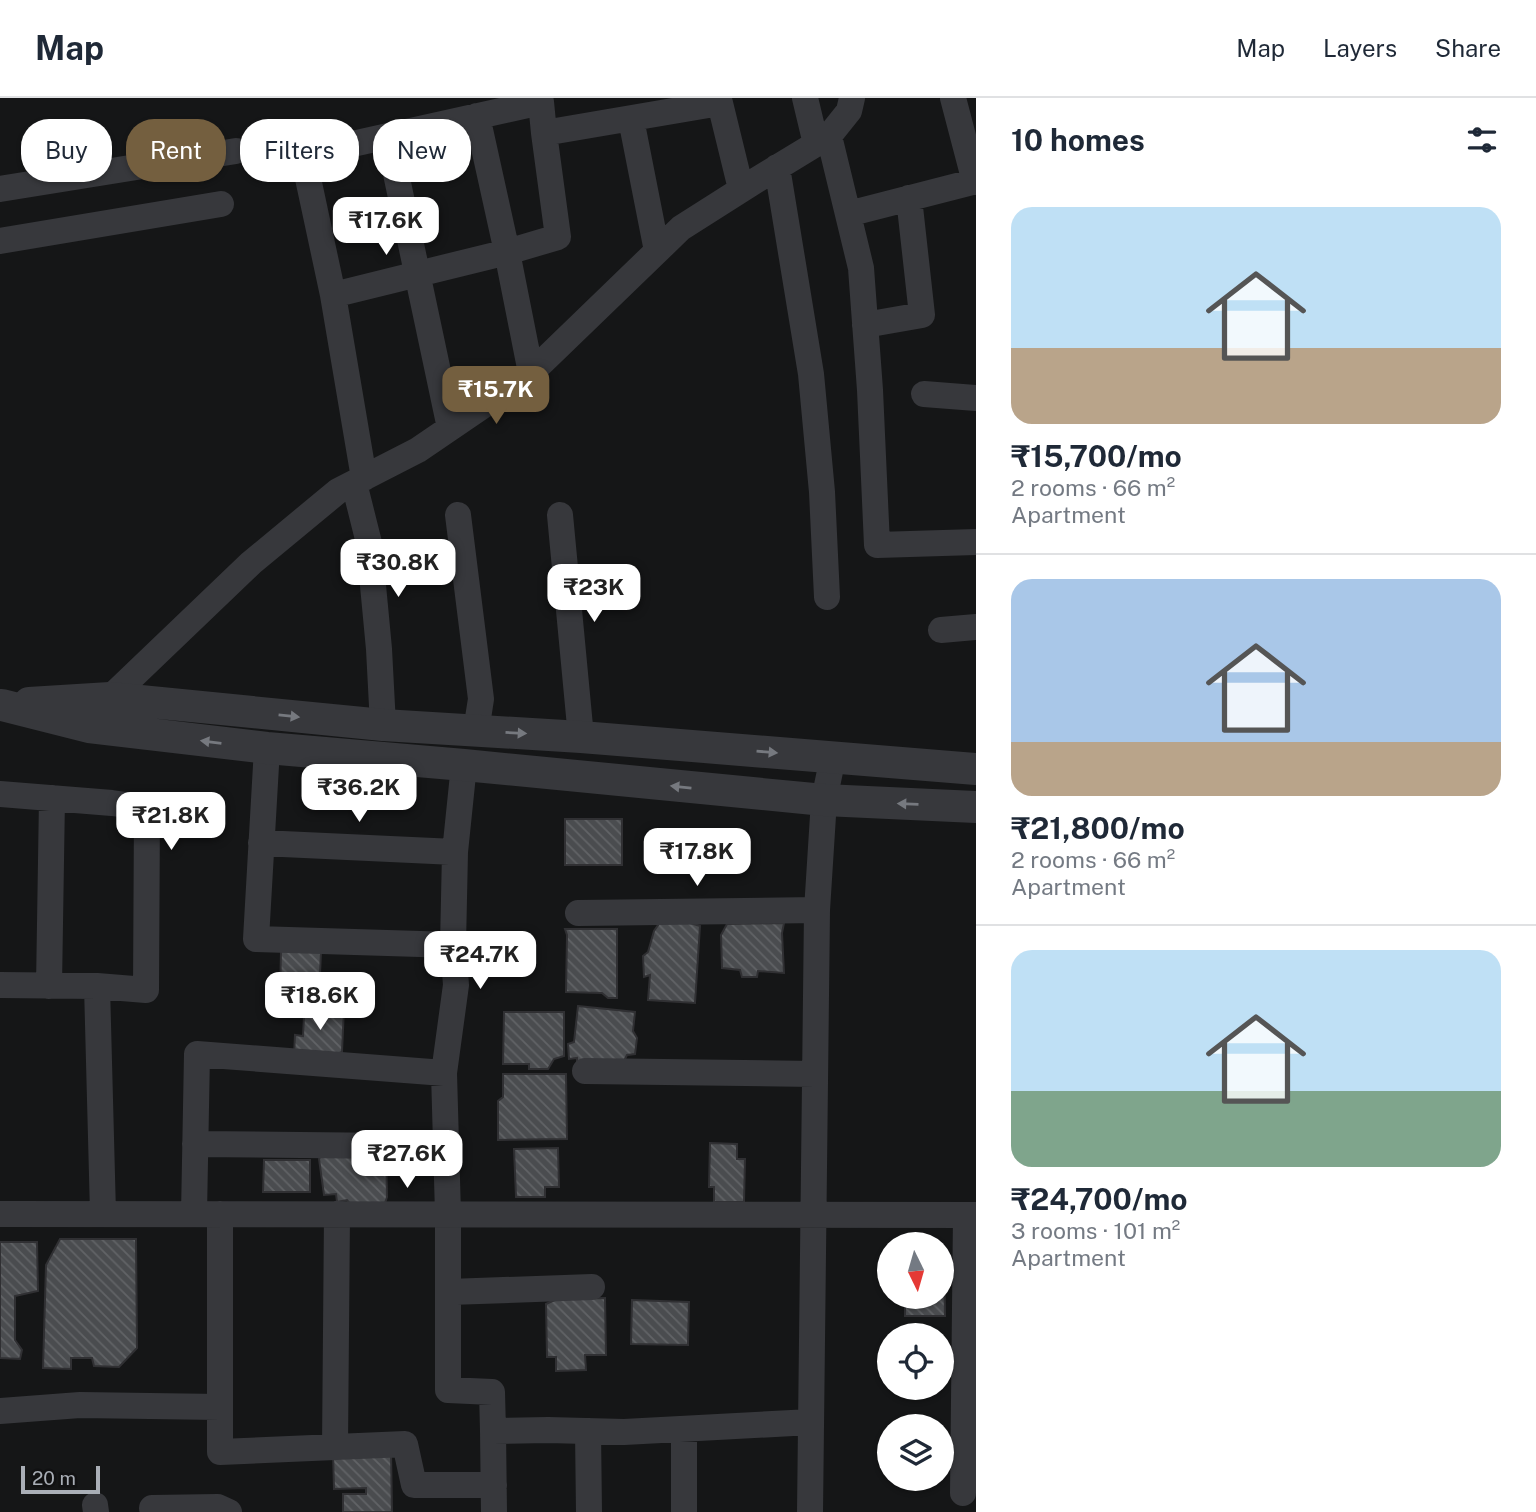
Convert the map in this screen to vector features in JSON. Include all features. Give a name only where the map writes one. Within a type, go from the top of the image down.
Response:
[{"type":"street","points":[[805,98],[823,140],[848,214],[861,268],[877,545],[976,542]]},
{"type":"street","points":[[89,727],[110,698],[251,564],[338,491],[418,450],[531,373],[681,228],[823,140],[849,111],[852,98]]},
{"type":"street","points":[[848,214],[975,182],[953,98]]},
{"type":"street","points":[[333,295],[558,237],[541,100],[464,119]]},
{"type":"street","points":[[544,133],[720,103],[741,189]]},
{"type":"street","points":[[477,116],[531,373]]},
{"type":"street","points":[[631,119],[657,251]]},
{"type":"street","points":[[373,139],[303,155],[333,295],[369,543],[383,725]]},
{"type":"street","points":[[0,189],[236,151]]},
{"type":"street","points":[[777,167],[811,374],[822,492],[827,597]]},
{"type":"street","points":[[398,182],[450,428]]},
{"type":"street","points":[[865,325],[922,315],[909,198]]},
{"type":"street","points":[[0,241],[221,204]]},
{"type":"street","points":[[924,394],[976,398]]},
{"type":"street","points":[[458,515],[481,699],[476,731]]},
{"type":"street","points":[[559,515],[581,737]]},
{"type":"street","points":[[941,630],[976,627]]},
{"type":"street","points":[[1,705],[110,698],[383,725],[581,737],[976,769]]},
{"type":"street","points":[[1,705],[89,727],[267,748],[824,800],[976,807]]},
{"type":"street","points":[[267,748],[256,939],[453,945]]},
{"type":"street","points":[[810,1512],[817,910],[824,800],[833,757]]},
{"type":"street","points":[[464,765],[455,852],[453,945],[456,985],[444,1073],[449,1292],[448,1390],[492,1392],[494,1512]]},
{"type":"street","points":[[0,794],[147,808],[146,990],[97,986],[0,985]]},
{"type":"street","points":[[49,986],[52,798]]},
{"type":"street","points":[[261,843],[455,852]]},
{"type":"street","points":[[578,913],[817,910]]},
{"type":"street","points":[[97,986],[103,1213]]},
{"type":"street","points":[[444,1073],[197,1054],[195,1144],[207,1214],[220,1452],[405,1444],[414,1485],[494,1485]]},
{"type":"street","points":[[584,1071],[816,1074]]},
{"type":"street","points":[[195,1144],[396,1146]]},
{"type":"street","points":[[0,1214],[971,1215],[963,1493]]},
{"type":"street","points":[[335,1447],[338,1214]]},
{"type":"street","points":[[449,1292],[593,1287]]},
{"type":"street","points":[[0,1411],[80,1405],[219,1407]]},
{"type":"street","points":[[493,1432],[624,1432],[811,1422]]},
{"type":"street","points":[[684,1429],[684,1512]]},
{"type":"street","points":[[587,1431],[589,1512]]},
{"type":"street","points":[[152,1508],[218,1507],[229,1512]]},
{"type":"building","points":[[565,819],[622,819],[622,865],[565,865]]},
{"type":"building","points":[[665,915],[700,926],[695,1003],[648,1000],[650,975],[644,977],[643,956],[648,952],[654,931]]},
{"type":"building","points":[[784,923],[784,973],[758,971],[757,977],[742,977],[740,970],[722,968],[721,935],[727,924]]},
{"type":"building","points":[[565,929],[617,929],[617,998],[608,998],[602,993],[566,992]]},
{"type":"building","points":[[281,950],[321,951],[319,998],[280,997]]},
{"type":"building","points":[[293,1006],[344,1008],[342,1052],[329,1057],[294,1056],[295,1035],[303,1036],[304,1016],[292,1016]]},
{"type":"building","points":[[578,1006],[635,1012],[635,1054],[627,1055],[622,1065],[577,1068],[577,1058],[569,1059],[568,1044],[574,1042]]},
{"type":"building","points":[[504,1012],[564,1012],[564,1056],[554,1059],[548,1069],[529,1069],[529,1064],[503,1064]]},
{"type":"building","points":[[503,1074],[566,1074],[567,1139],[498,1140],[498,1101],[503,1097]]},
{"type":"building","points":[[710,1143],[737,1144],[737,1159],[745,1159],[744,1202],[714,1202],[714,1187],[709,1187]]},
{"type":"building","points":[[558,1148],[559,1187],[545,1187],[545,1197],[516,1197],[514,1149]]},
{"type":"building","points":[[386,1150],[387,1197],[384,1206],[352,1206],[347,1200],[337,1202],[336,1194],[324,1195],[319,1159],[323,1152]]},
{"type":"building","points":[[264,1160],[310,1160],[310,1192],[263,1192]]},
{"type":"building","points":[[60,1239],[136,1239],[137,1348],[119,1367],[94,1366],[92,1358],[71,1358],[71,1369],[43,1368],[46,1265]]},
{"type":"building","points":[[0,1242],[37,1242],[38,1291],[15,1296],[15,1340],[22,1350],[20,1359],[0,1358]]},
{"type":"building","points":[[605,1298],[606,1355],[585,1355],[586,1370],[556,1371],[556,1357],[547,1357],[546,1304],[557,1299]]},
{"type":"building","points":[[632,1300],[689,1302],[688,1345],[631,1344]]},
{"type":"building","points":[[905,1309],[945,1309],[945,1316],[905,1316]]},
{"type":"building","points":[[391,1450],[392,1512],[343,1512],[343,1494],[366,1494],[366,1488],[334,1489],[333,1452]]}]
